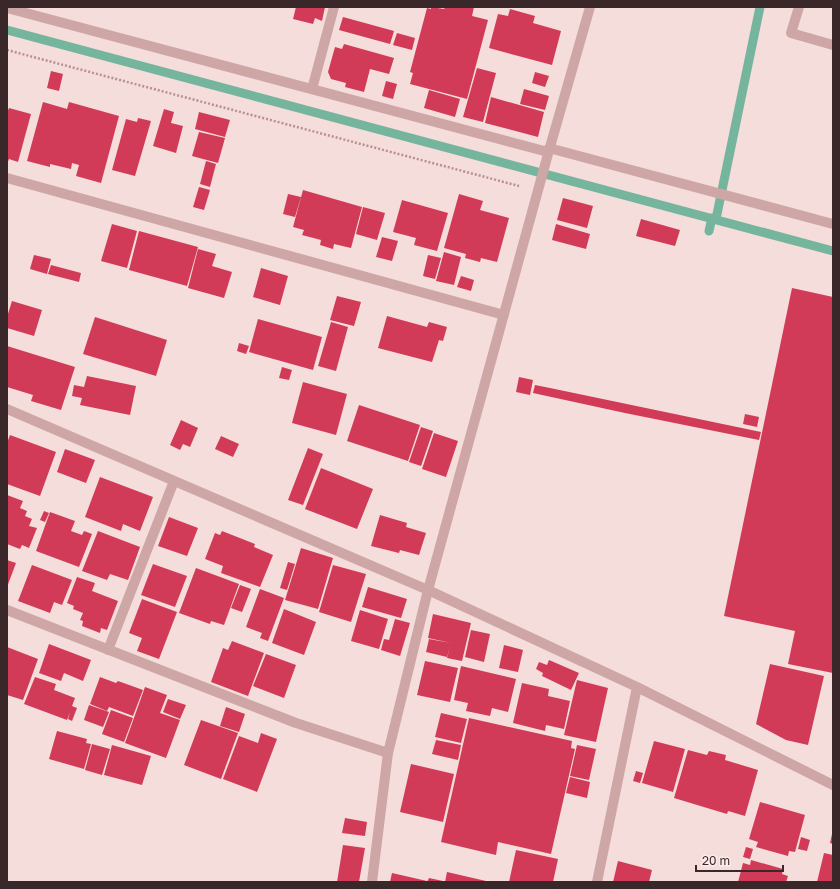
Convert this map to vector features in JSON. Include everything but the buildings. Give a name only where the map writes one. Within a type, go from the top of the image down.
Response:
[{"type":"street","points":[[312,89],[334,7]]},
{"type":"street","points":[[372,882],[388,753],[428,590],[548,151],[590,7]]},
{"type":"street","points":[[799,7],[791,33],[833,45]]},
{"type":"street","points":[[7,8],[548,151],[705,189],[833,224]]},
{"type":"street","points":[[7,178],[504,315]]},
{"type":"street","points":[[7,409],[428,590],[637,687],[833,785]]},
{"type":"street","points":[[108,650],[174,480]]},
{"type":"street","points":[[7,610],[296,723],[388,753]]},
{"type":"street","points":[[597,882],[637,687]]},
{"type":"path","points":[[7,50],[538,189]]},
{"type":"waterway","points":[[716,219],[760,7]]},
{"type":"waterway","points":[[7,30],[833,251]]},
{"type":"waterway","points":[[709,231],[712,218]]}]
